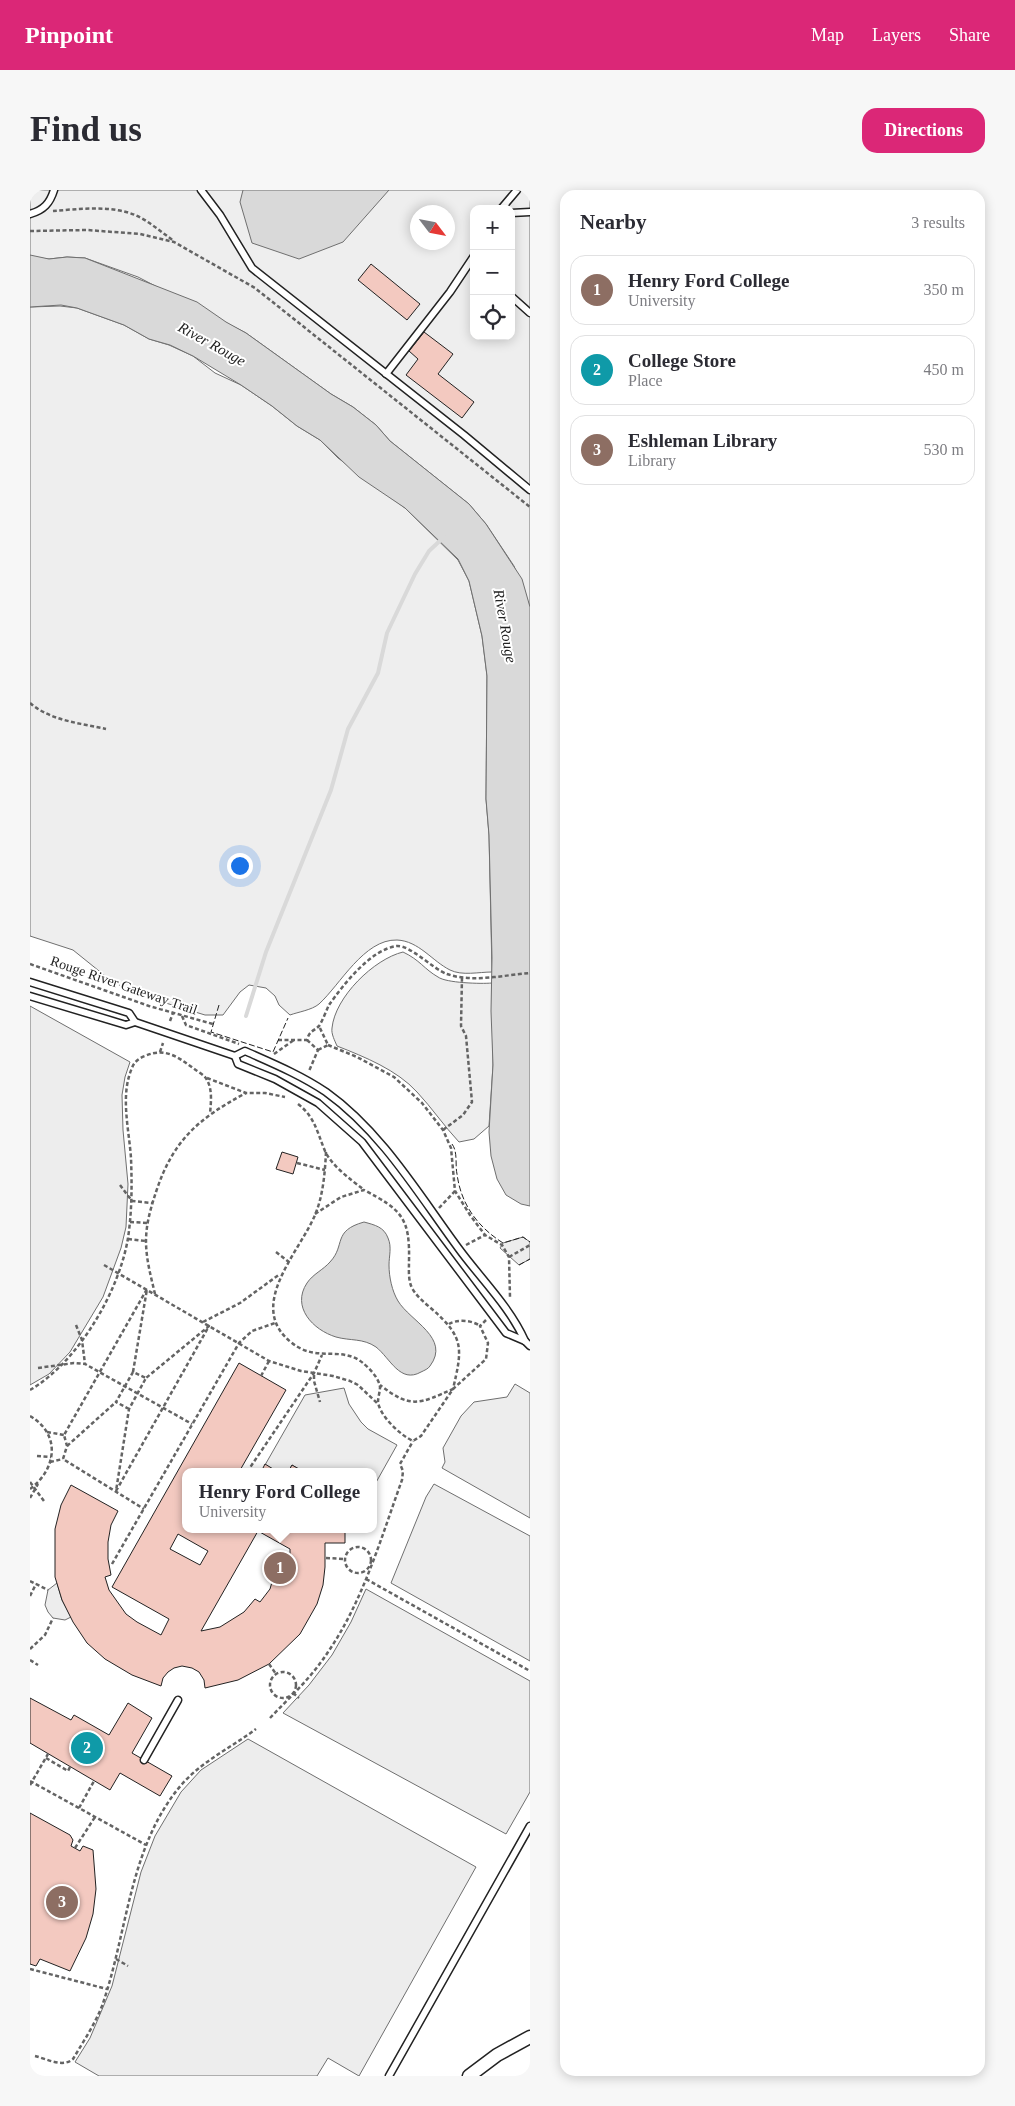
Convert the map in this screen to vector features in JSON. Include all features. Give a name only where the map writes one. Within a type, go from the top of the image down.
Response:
[{"type":"street","points":[[469,2076],[497,2055],[530,2038]]},
{"type":"lane","points":[[30,214],[39,212],[50,202],[54,190]]},
{"type":"lane","points":[[201,190],[220,215],[252,268],[464,434],[530,490]]},
{"type":"lane","points":[[504,205],[517,190]]},
{"type":"lane","points":[[515,213],[530,212]]},
{"type":"lane","points":[[386,374],[450,292],[470,262]]},
{"type":"lane","points":[[515,300],[530,313]]},
{"type":"lane","points":[[30,982],[129,1013],[135,1022]]},
{"type":"lane","points":[[30,996],[126,1024],[135,1022],[235,1056],[245,1051],[326,1092],[371,1133],[517,1322],[528,1344]]},
{"type":"lane","points":[[235,1056],[238,1064],[275,1079],[318,1103],[362,1142],[506,1333],[528,1344]]},
{"type":"lane","points":[[144,1760],[178,1700]]},
{"type":"lane","points":[[389,2076],[530,1826]]},
{"type":"path","points":[[39,212],[95,208],[134,214],[151,224],[174,242],[256,288],[530,507]]},
{"type":"path","points":[[30,231],[87,230],[140,234],[174,242]]},
{"type":"path","points":[[30,703],[44,713],[64,720],[106,729]]},
{"type":"path","points":[[307,1040],[312,1030],[319,1026],[332,1001],[352,976],[375,955],[386,950],[402,947],[440,971],[462,977],[473,978],[530,973]]},
{"type":"path","name":"Rouge River Gateway Trail","points":[[30,964],[182,1016],[212,1024]]},
{"type":"path","points":[[443,1130],[463,1115],[472,1102],[466,1036],[462,1026],[462,977]]},
{"type":"path","points":[[170,1021],[173,1013]]},
{"type":"path","points":[[182,1016],[186,1025],[246,1046]]},
{"type":"path","points":[[319,1026],[328,1045],[357,1057],[394,1077],[422,1103],[443,1130],[451,1148],[456,1191],[470,1215],[485,1235],[502,1245],[510,1256],[511,1294],[506,1302]]},
{"type":"path","points":[[278,1040],[307,1040],[318,1050]]},
{"type":"path","points":[[272,1055],[294,1040]]},
{"type":"path","points":[[160,1052],[163,1043]]},
{"type":"path","points":[[307,1075],[318,1050],[328,1045]]},
{"type":"path","points":[[30,1390],[52,1376],[64,1364],[102,1308],[118,1273],[128,1239],[132,1201],[126,1082],[139,1058],[160,1052],[176,1056],[205,1077],[246,1093],[280,1095],[298,1104],[312,1118],[326,1152],[344,1173],[364,1190],[381,1199],[402,1216],[407,1226],[410,1241],[409,1275],[411,1287],[418,1298],[449,1324],[460,1348],[458,1366],[452,1388],[421,1436],[413,1441],[400,1464],[403,1471],[402,1480],[347,1622],[312,1675],[270,1718]]},
{"type":"path","points":[[205,1077],[210,1087],[210,1114]]},
{"type":"path","points":[[155,1294],[146,1241],[152,1203],[165,1169],[183,1138],[210,1114],[246,1093]]},
{"type":"path","points":[[326,1152],[320,1197],[315,1214],[282,1273],[274,1301],[275,1323],[291,1343],[304,1351],[322,1355],[334,1353],[356,1358],[372,1371],[380,1385],[395,1397],[409,1402],[423,1401],[452,1388],[486,1359],[488,1343],[480,1326],[476,1323],[459,1321],[449,1324]]},
{"type":"path","points":[[297,1163],[324,1170]]},
{"type":"path","points":[[120,1185],[132,1201],[152,1203]]},
{"type":"path","points":[[315,1214],[341,1197],[364,1190]]},
{"type":"path","points":[[432,1213],[456,1191]]},
{"type":"path","points":[[130,1222],[148,1223]]},
{"type":"path","points":[[460,1250],[485,1235]]},
{"type":"path","points":[[128,1239],[146,1241]]},
{"type":"path","points":[[510,1256],[530,1245]]},
{"type":"path","points":[[276,1252],[289,1262]]},
{"type":"path","points":[[104,1265],[270,1361],[284,1367],[333,1376],[358,1385],[378,1404],[395,1429],[413,1441]]},
{"type":"path","points":[[203,1322],[240,1303],[282,1273]]},
{"type":"path","points":[[63,1458],[67,1446],[116,1402],[133,1372],[147,1289]]},
{"type":"path","points":[[67,1446],[64,1435],[147,1289]]},
{"type":"path","points":[[480,1326],[488,1318]]},
{"type":"path","points":[[112,1564],[239,1343],[252,1331],[275,1323]]},
{"type":"path","points":[[76,1325],[82,1340],[85,1364]]},
{"type":"path","points":[[116,1491],[129,1409],[146,1378],[209,1326]]},
{"type":"path","points":[[116,1491],[209,1326]]},
{"type":"path","points":[[250,1468],[314,1373],[322,1355]]},
{"type":"path","points":[[261,1376],[270,1361]]},
{"type":"path","points":[[38,1368],[64,1364],[85,1364],[193,1424]]},
{"type":"path","points":[[133,1372],[146,1378]]},
{"type":"path","points":[[314,1373],[314,1381],[320,1402]]},
{"type":"path","points":[[378,1404],[380,1385]]},
{"type":"path","points":[[116,1402],[129,1409]]},
{"type":"path","points":[[30,1416],[48,1432],[51,1456],[45,1474],[30,1489]]},
{"type":"path","points":[[48,1432],[64,1435]]},
{"type":"path","points":[[37,1456],[51,1456]]},
{"type":"path","points":[[50,1462],[63,1458],[144,1509]]},
{"type":"path","points":[[30,1482],[44,1501]]},
{"type":"path","points":[[30,1498],[34,1487]]},
{"type":"path","points":[[352,1548],[361,1548],[369,1552],[371,1557],[370,1566],[365,1572],[357,1574],[346,1567],[345,1559],[352,1548]]},
{"type":"path","points":[[326,1558],[345,1559]]},
{"type":"path","points":[[365,1579],[530,1671]]},
{"type":"path","points":[[30,1581],[48,1590]]},
{"type":"path","points":[[30,1596],[36,1584]]},
{"type":"path","points":[[30,1649],[45,1635],[53,1618]]},
{"type":"path","points":[[30,1660],[38,1665]]},
{"type":"path","points":[[269,1664],[276,1674]]},
{"type":"path","points":[[284,1672],[291,1675],[296,1686],[293,1693],[286,1698],[274,1694],[271,1681],[276,1674],[284,1672]]},
{"type":"path","points":[[293,1693],[299,1698]]},
{"type":"path","points":[[35,2056],[62,2064],[69,2064],[74,2060],[101,2008],[146,1845],[170,1800],[195,1771],[256,1729]]},
{"type":"path","points":[[48,1754],[31,1783],[146,1845]]},
{"type":"path","points":[[46,1758],[68,1771],[70,1767]]},
{"type":"path","points":[[79,1808],[94,1781]]},
{"type":"path","points":[[75,1848],[94,1817]]},
{"type":"path","points":[[116,1959],[128,1966]]},
{"type":"path","points":[[30,1969],[107,1989]]},
{"type":"shaded area","points":[[30,190],[530,190],[530,607],[514,566],[486,524],[469,504],[390,441],[376,425],[353,407],[331,394],[246,333],[138,277],[85,258],[49,259],[30,257]]},
{"type":"shaded area","points":[[60,306],[77,308],[124,325],[149,339],[169,345],[193,356],[215,373],[241,385],[297,426],[320,440],[338,458],[405,508],[458,560],[469,581],[482,636],[487,676],[486,799],[489,835],[492,972],[455,972],[443,966],[412,944],[397,940],[385,942],[363,955],[353,964],[327,996],[313,1008],[290,1015],[279,1005],[275,996],[266,988],[249,985],[240,992],[223,1015],[205,1015],[133,993],[109,979],[73,950],[30,936],[30,307]]},
{"type":"shaded area","points":[[403,952],[442,979],[464,983],[492,983],[493,1065],[489,1126],[474,1139],[459,1142],[409,1084],[380,1065],[337,1046],[333,1037],[332,1030],[335,1016],[348,992],[380,962]]},
{"type":"shaded area","points":[[30,1006],[130,1062],[122,1095],[128,1184],[126,1227],[121,1248],[103,1297],[70,1352],[49,1374],[30,1385]]},
{"type":"shaded area","points":[[523,1237],[530,1242],[530,1259],[519,1265],[500,1248],[503,1243]]},
{"type":"shaded area","points":[[515,1384],[530,1393],[530,1518],[442,1468],[445,1462],[443,1448],[461,1416],[474,1402],[507,1397]]},
{"type":"shaded area","points":[[344,1388],[349,1404],[361,1422],[368,1429],[397,1445],[377,1481],[377,1468],[297,1468],[292,1465],[290,1468],[271,1468],[265,1465],[305,1395]]},
{"type":"shaded area","points":[[434,1484],[530,1536],[530,1661],[391,1583],[426,1497]]},
{"type":"shaded area","points":[[57,1583],[62,1600],[71,1617],[65,1620],[53,1618],[45,1605],[48,1590]]},
{"type":"shaded area","points":[[366,1589],[530,1681],[530,1792],[506,1834],[283,1713],[309,1685],[332,1655],[351,1622]]},
{"type":"shaded area","points":[[248,1739],[476,1867],[359,2076],[328,2058],[317,2076],[99,2076],[75,2062],[90,2038],[112,1986],[141,1872],[155,1836],[181,1792],[201,1770]]},
{"type":"water","points":[[243,190],[389,190],[343,242],[299,259],[252,243],[240,202]]},
{"type":"water","name":"River Rouge","points":[[30,255],[49,259],[85,258],[197,302],[246,333],[331,394],[353,407],[376,425],[390,441],[469,504],[486,524],[522,579],[530,607],[530,1206],[521,1204],[506,1195],[497,1179],[491,1156],[489,1132],[493,1065],[489,835],[486,799],[487,676],[482,636],[469,581],[458,559],[405,508],[359,477],[320,440],[297,426],[241,385],[193,356],[170,345],[149,339],[124,325],[77,308],[61,305],[30,307]]},
{"type":"water","points":[[364,1222],[379,1227],[386,1234],[390,1245],[390,1279],[396,1297],[426,1330],[436,1347],[435,1356],[429,1367],[414,1375],[407,1375],[401,1372],[371,1344],[327,1334],[312,1323],[303,1309],[303,1292],[307,1283],[335,1256],[343,1234]]},
{"type":"building","points":[[371,264],[420,304],[407,320],[358,280]]},
{"type":"building","points":[[424,332],[453,354],[438,374],[474,402],[462,418],[406,375],[418,359],[409,351]]},
{"type":"building","points":[[282,1152],[298,1157],[293,1174],[276,1169]]},
{"type":"building","points":[[239,1363],[286,1390],[241,1468],[182,1468],[182,1533],[257,1533],[201,1631],[220,1627],[244,1612],[255,1599],[260,1602],[270,1589],[278,1561],[290,1561],[290,1549],[262,1533],[345,1533],[345,1543],[325,1543],[323,1585],[317,1604],[300,1634],[269,1664],[238,1680],[205,1688],[204,1680],[199,1672],[182,1666],[168,1672],[163,1678],[161,1686],[132,1675],[105,1659],[87,1643],[73,1622],[62,1600],[55,1577],[55,1529],[61,1505],[71,1485],[118,1511],[111,1525],[108,1542],[108,1559],[111,1575],[105,1577],[109,1590],[126,1614],[161,1635],[169,1619],[112,1587]],"holes":[[[178,1534],[208,1551],[200,1565],[170,1549]]]},
{"type":"building","points":[[265,1464],[272,1468],[263,1468]]},
{"type":"building","points":[[30,1698],[71,1720],[74,1715],[109,1735],[128,1703],[152,1718],[132,1753],[172,1776],[160,1796],[120,1773],[110,1790],[30,1743]]},
{"type":"building","points":[[30,1813],[70,1835],[73,1840],[71,1846],[80,1851],[83,1846],[93,1850],[96,1889],[93,1914],[86,1938],[70,1971],[40,1959],[36,1966],[30,1964]]},
{"type":"waterway","points":[[246,1016],[266,952],[331,790],[348,729],[378,673],[387,633],[415,574],[429,551],[444,537]]},
{"type":"fence","points":[[219,1005],[211,1032],[273,1052],[288,1018]]},
{"type":"fence","points":[[452,1144],[455,1151],[457,1174],[462,1196],[472,1214],[486,1230],[503,1243],[523,1237],[530,1242]]},
{"type":"fence","points":[[519,1265],[530,1259]]},
{"type":"place","name":"Henry Ford College","points":[[280,1568]]},
{"type":"place","name":"College Store","points":[[87,1748]]},
{"type":"place","name":"Eshleman Library","points":[[62,1902]]}]
